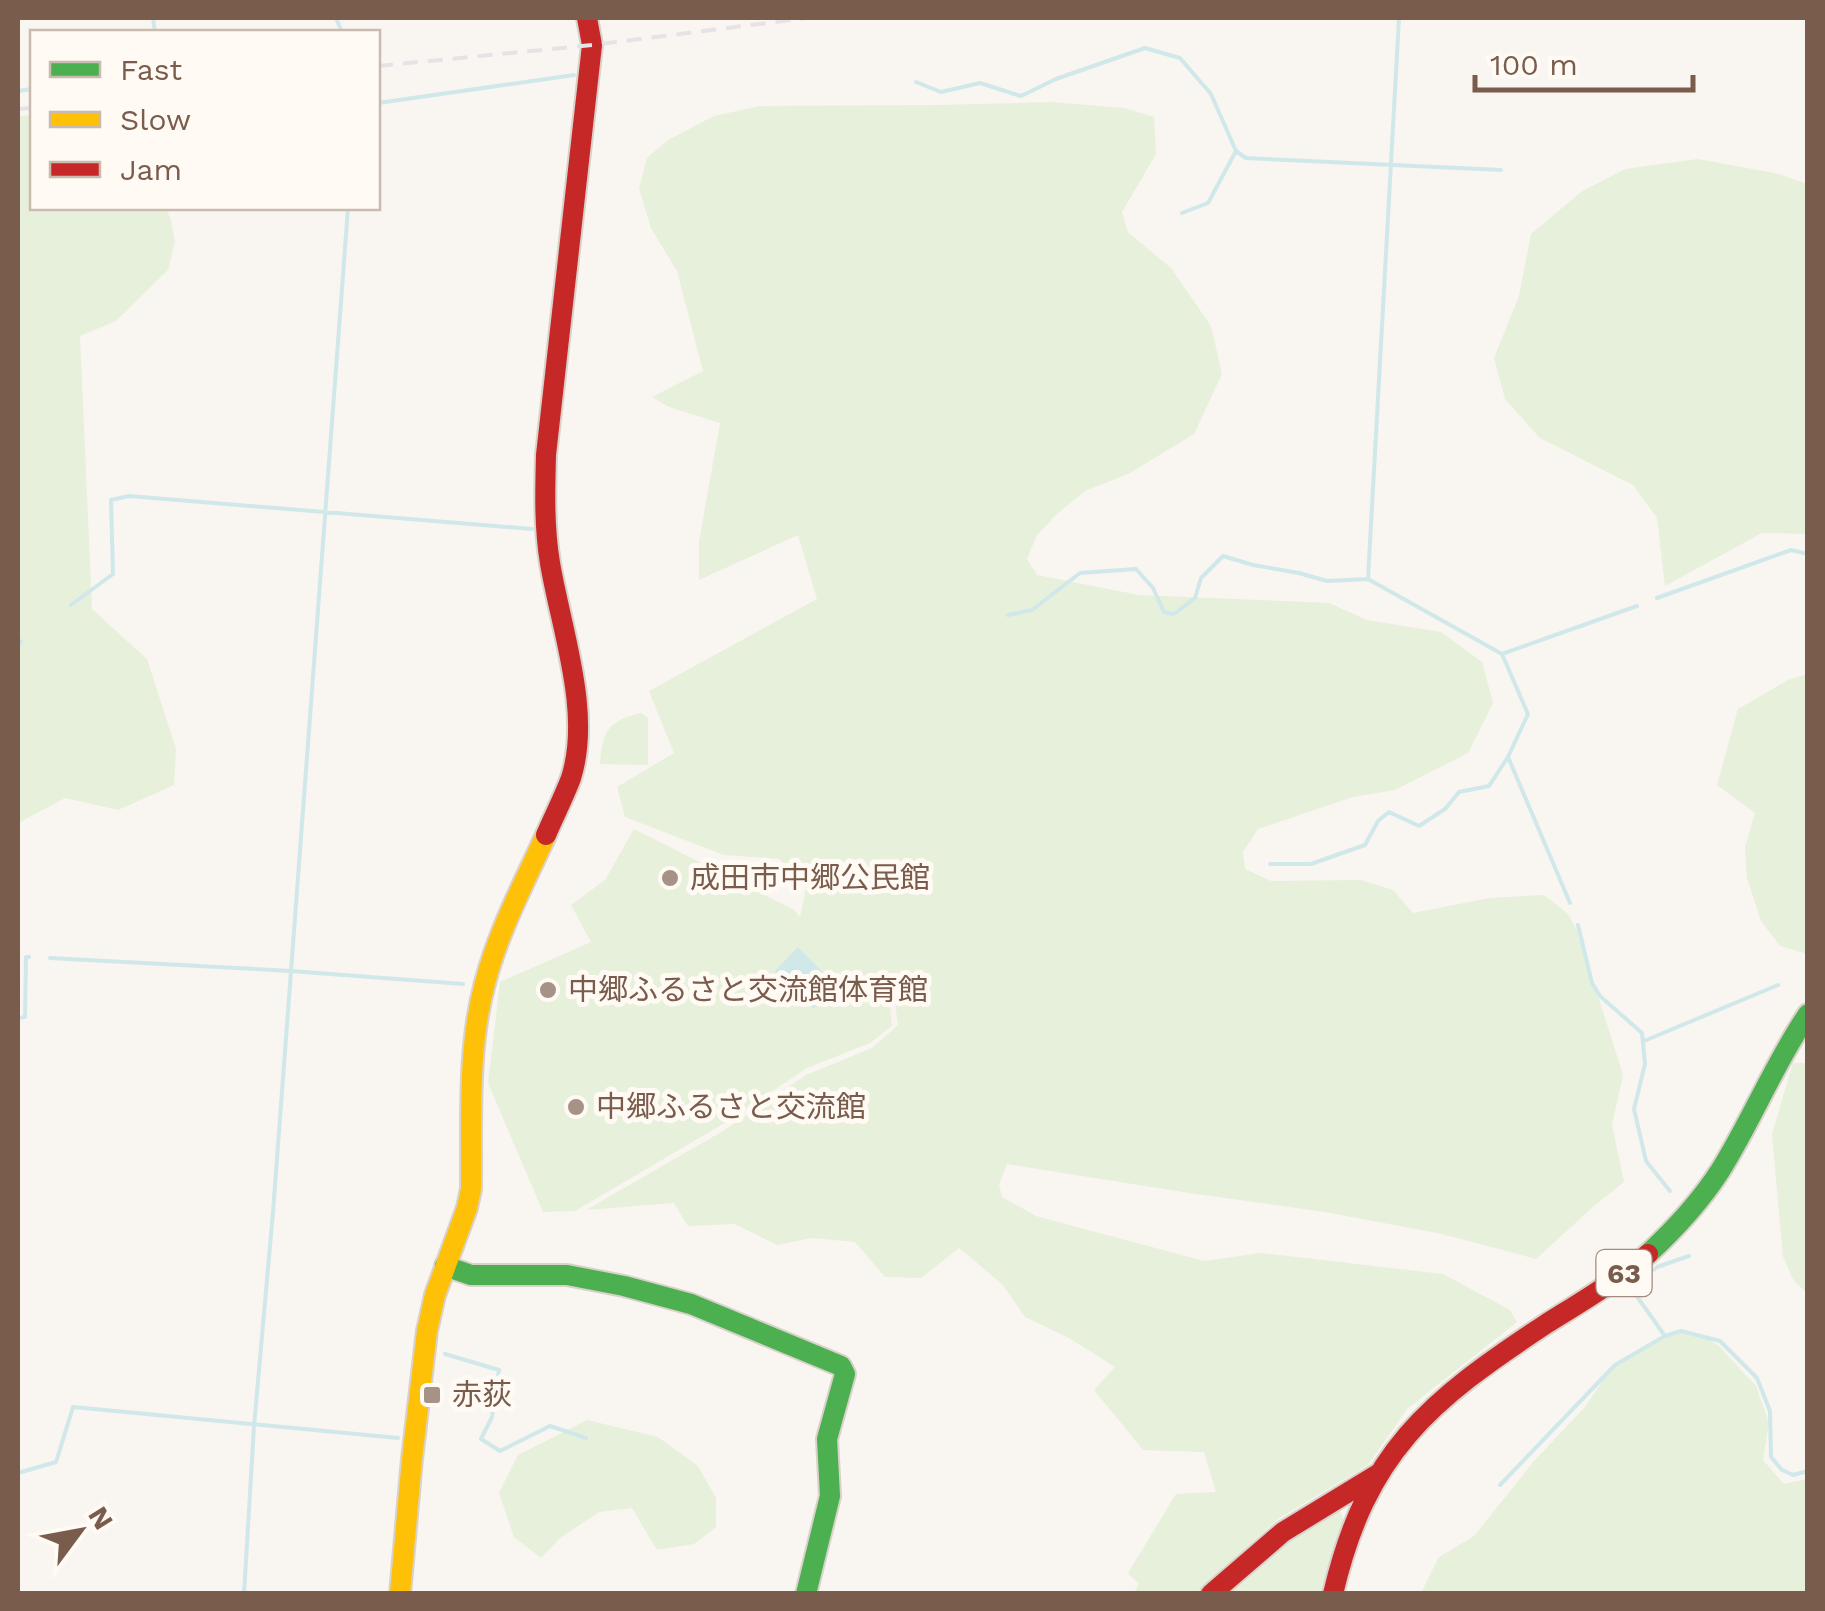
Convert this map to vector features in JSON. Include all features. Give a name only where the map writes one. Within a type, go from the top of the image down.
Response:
[{"type":"street","points":[[400,1594],[427,1331],[470,1189],[474,1048],[484,985],[498,940],[571,777],[576,748],[576,700],[548,545],[544,494],[592,45],[587,18]]},
{"type":"street","name":"63","points":[[1333,1594],[1361,1504],[1403,1438],[1429,1411],[1524,1340],[1629,1270],[1664,1240],[1712,1186],[1808,1014]]},
{"type":"street","points":[[445,1266],[471,1275],[567,1275],[624,1286],[690,1304],[840,1366],[845,1374],[827,1438],[830,1496],[806,1594]]},
{"type":"street","points":[[1211,1594],[1283,1532],[1378,1474]]},
{"type":"green space","points":[[1050,102],[1124,108],[1154,117],[1156,154],[1122,212],[1128,232],[1171,268],[1211,326],[1222,374],[1194,434],[1130,473],[1085,491],[1037,535],[1027,559],[1037,575],[1139,595],[1329,603],[1367,620],[1441,632],[1482,662],[1493,703],[1468,753],[1395,790],[1353,797],[1258,829],[1243,852],[1245,869],[1271,881],[1361,880],[1393,890],[1413,913],[1490,898],[1544,895],[1568,914],[1578,932],[1623,1075],[1612,1125],[1624,1182],[1536,1259],[1442,1234],[1325,1212],[1007,1164],[999,1184],[1002,1197],[1036,1216],[1204,1261],[1261,1253],[1443,1274],[1510,1310],[1517,1322],[1407,1409],[1368,1465],[1278,1519],[1196,1593],[1134,1593],[1139,1584],[1128,1573],[1176,1494],[1216,1492],[1204,1452],[1143,1450],[1094,1390],[1115,1367],[1069,1338],[1025,1317],[1003,1285],[959,1248],[921,1278],[885,1277],[855,1242],[812,1238],[777,1245],[735,1224],[688,1226],[674,1203],[586,1210],[723,1131],[806,1075],[872,1048],[898,1025],[893,987],[860,989],[848,980],[860,997],[889,997],[892,1026],[870,1043],[807,1068],[723,1124],[575,1211],[543,1212],[488,1083],[500,982],[591,942],[571,905],[605,880],[634,829],[794,910],[800,917],[806,888],[780,859],[724,855],[625,817],[617,787],[674,753],[649,691],[817,599],[798,535],[699,580],[699,542],[720,423],[669,407],[652,397],[703,371],[677,271],[651,228],[639,189],[647,158],[668,140],[714,116],[760,106]]},
{"type":"green space","points":[[30,115],[30,210],[167,210],[171,220],[175,242],[168,270],[116,321],[80,336],[92,609],[147,659],[176,749],[174,785],[118,810],[65,798],[18,823],[18,116]]},
{"type":"green space","points":[[1698,159],[1779,174],[1807,184],[1807,534],[1762,533],[1665,586],[1657,518],[1633,485],[1540,438],[1505,399],[1494,358],[1519,296],[1531,234],[1581,192],[1625,169]]},
{"type":"green space","points":[[1808,674],[1807,954],[1780,946],[1761,921],[1747,878],[1745,847],[1755,813],[1717,785],[1738,709],[1788,680]]},
{"type":"green space","points":[[641,713],[648,718],[648,765],[600,764],[609,729]]},
{"type":"green space","points":[[1793,1063],[1807,1063],[1807,1293],[1794,1281],[1783,1257],[1772,1134]]},
{"type":"green space","points":[[1675,1333],[1700,1334],[1719,1346],[1756,1386],[1769,1423],[1763,1460],[1784,1484],[1807,1479],[1807,1593],[1421,1593],[1439,1557],[1474,1536],[1535,1460],[1585,1407],[1611,1368]]},
{"type":"green space","points":[[587,1420],[658,1437],[698,1466],[716,1498],[716,1527],[694,1544],[657,1550],[632,1508],[599,1512],[560,1538],[541,1558],[514,1537],[499,1493],[518,1455]]},
{"type":"green space","points":[[1338,1506],[1344,1521],[1322,1593],[1225,1594],[1273,1552]]},
{"type":"water","points":[[798,947],[836,986],[813,1009],[775,971]]},
{"type":"waterway","points":[[153,18],[155,30]]},
{"type":"waterway","points":[[336,18],[341,30]]},
{"type":"waterway","points":[[1399,18],[1368,579],[1502,654],[1528,714],[1508,757],[1570,903]]},
{"type":"waterway","points":[[916,82],[941,92],[980,83],[1021,96],[1056,79],[1145,48],[1180,58],[1211,94],[1236,151],[1246,158],[1501,170]]},
{"type":"waterway","points":[[380,103],[574,75]]},
{"type":"waterway","points":[[18,91],[30,89]]},
{"type":"waterway","points":[[1182,213],[1208,203],[1236,151]]},
{"type":"waterway","points":[[244,1594],[348,210]]},
{"type":"waterway","points":[[71,605],[113,574],[111,500],[129,496],[532,529]]},
{"type":"waterway","points":[[1657,598],[1791,550],[1808,554]]},
{"type":"waterway","points":[[1008,615],[1032,610],[1080,573],[1136,569],[1153,588],[1164,612],[1174,614],[1195,598],[1201,578],[1223,556],[1327,581],[1368,579]]},
{"type":"waterway","points":[[1502,654],[1637,606]]},
{"type":"waterway","points":[[18,647],[21,641]]},
{"type":"waterway","points":[[1270,864],[1311,864],[1365,845],[1378,821],[1389,812],[1419,826],[1445,809],[1459,792],[1489,786],[1508,757]]},
{"type":"waterway","points":[[1578,925],[1592,983],[1600,996],[1642,1033],[1645,1064],[1634,1109],[1646,1161],[1670,1191]]},
{"type":"waterway","points":[[18,1018],[25,1017],[29,957]]},
{"type":"waterway","points":[[50,958],[463,984]]},
{"type":"waterway","points":[[1644,1041],[1778,985]]},
{"type":"waterway","points":[[1689,1256],[1657,1267],[1631,1288],[1665,1336],[1681,1331],[1720,1341],[1757,1378],[1770,1411],[1771,1457],[1782,1470],[1793,1475],[1808,1471]]},
{"type":"waterway","points":[[1500,1485],[1615,1365],[1665,1336]]},
{"type":"waterway","points":[[445,1354],[499,1370],[492,1417],[481,1439],[500,1451],[550,1426],[586,1438]]},
{"type":"waterway","points":[[18,1473],[56,1462],[73,1407],[398,1438]]},
{"type":"railway","points":[[380,66],[807,18]]},
{"type":"railway","points":[[18,109],[30,108]]},
{"type":"traffic: fast","points":[[1648,1254],[1687,1215],[1720,1171],[1808,1014]]},
{"type":"traffic: fast","points":[[445,1266],[471,1275],[567,1275],[624,1286],[691,1304],[841,1366],[845,1374],[827,1439],[830,1496],[806,1594]]},
{"type":"traffic: slow","points":[[400,1594],[427,1331],[435,1295],[471,1189],[472,1085],[479,1008],[497,945],[546,835]]},
{"type":"traffic: jam","points":[[546,835],[571,778],[577,753],[576,698],[548,550],[545,482],[592,45],[587,18]]},
{"type":"traffic: jam","points":[[1333,1594],[1364,1503],[1384,1466],[1408,1435],[1468,1379],[1648,1254]]},
{"type":"traffic: jam","points":[[1211,1594],[1283,1532],[1378,1474]]},
{"type":"place","name":"成田市中郷公民館","points":[[670,878]]},
{"type":"place","name":"中郷ふるさと交流館体育館","points":[[548,990]]},
{"type":"place","name":"中郷ふるさと交流館","points":[[576,1107]]},
{"type":"place","name":"赤荻","points":[[432,1395]]}]
